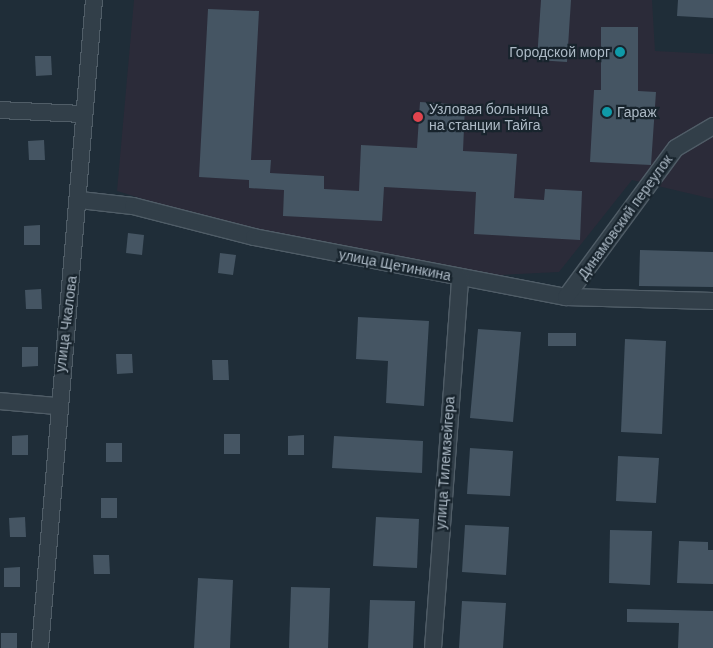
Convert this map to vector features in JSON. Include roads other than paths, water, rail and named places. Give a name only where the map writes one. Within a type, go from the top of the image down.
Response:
[{"type":"street","name":"улица Чкалова","points":[[40,648],[57,406],[80,200],[83,114],[94,0]]},
{"type":"street","points":[[0,110],[83,114]]},
{"type":"street","name":"Динамовский переулок","points":[[566,297],[676,148],[713,126]]},
{"type":"street","name":"улица Щетинкина","points":[[80,200],[133,206],[254,237],[566,297],[713,301]]},
{"type":"street","name":"улица Тилемзейгера","points":[[433,648],[460,278]]},
{"type":"street","points":[[0,401],[57,406]]},
{"type":"place","name":"Городской морг","points":[[620,52]]},
{"type":"place","name":"Гараж","points":[[607,112]]},
{"type":"place","name":"Узловая больница на станции Тайга","points":[[418,117]]}]
